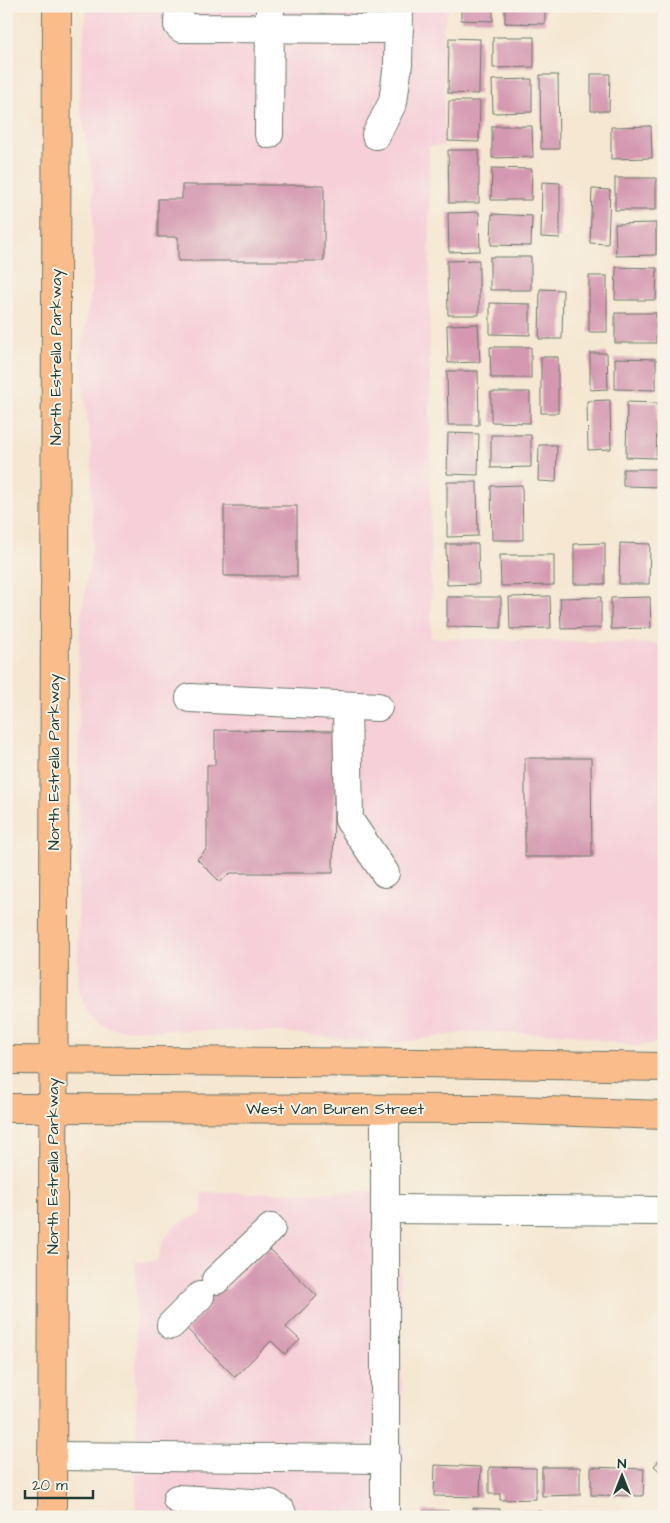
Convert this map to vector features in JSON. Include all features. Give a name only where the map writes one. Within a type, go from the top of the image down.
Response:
[{"type":"main road","name":"North Estrella Parkway","points":[[52,1517],[54,1108],[52,1061],[57,6]]},
{"type":"main road","points":[[6,1060],[421,1062],[664,1066]]},
{"type":"main road","name":"West Van Buren Street","points":[[6,1108],[489,1109],[664,1115]]},
{"type":"lane","points":[[179,6],[179,28],[270,17],[399,18],[398,64],[393,102],[376,135]]},
{"type":"lane","points":[[269,134],[270,17]]},
{"type":"lane","points":[[190,698],[378,707]]},
{"type":"lane","points":[[347,706],[349,820],[385,874]]},
{"type":"lane","points":[[385,1109],[385,1517]]},
{"type":"lane","points":[[386,1209],[662,1211]]},
{"type":"lane","points":[[171,1325],[271,1228]]},
{"type":"lane","points":[[52,1456],[386,1459]]},
{"type":"lane","points":[[177,1499],[271,1504],[281,1511],[283,1517]]},
{"type":"shaded area","points":[[87,6],[449,6],[443,31],[444,146],[429,146],[431,638],[664,644],[664,1041],[635,1047],[572,1034],[466,1032],[390,1044],[281,1032],[114,1029],[98,1022],[87,1011],[78,990],[79,641],[81,615],[93,544],[91,450],[80,359],[93,280],[93,180],[79,101]]},
{"type":"shaded area","points":[[399,1192],[403,1450],[401,1517],[136,1517],[136,1262],[157,1261],[162,1242],[178,1223],[202,1214],[202,1193]]},
{"type":"building","points":[[461,6],[493,6],[493,21],[461,20]]},
{"type":"building","points":[[505,6],[545,6],[545,24],[505,23]]},
{"type":"building","points":[[493,37],[534,37],[534,67],[493,68]]},
{"type":"building","points":[[449,38],[480,39],[479,94],[448,93]]},
{"type":"building","points":[[591,74],[610,74],[609,111],[591,111]]},
{"type":"building","points":[[540,75],[558,75],[559,149],[541,149]]},
{"type":"building","points":[[532,79],[532,112],[493,113],[492,80]]},
{"type":"building","points":[[449,101],[480,101],[479,142],[448,141]]},
{"type":"building","points":[[492,126],[532,126],[533,157],[492,158]]},
{"type":"building","points":[[651,126],[652,158],[611,159],[611,127]]},
{"type":"building","points":[[659,127],[664,127],[664,159],[660,159]]},
{"type":"building","points":[[448,150],[479,150],[479,203],[449,203]]},
{"type":"building","points":[[492,168],[532,169],[531,200],[491,200]]},
{"type":"building","points":[[615,178],[656,178],[656,210],[615,210]]},
{"type":"building","points":[[542,182],[560,183],[560,238],[541,237]]},
{"type":"building","points":[[182,185],[324,185],[324,261],[178,261],[178,237],[158,237],[158,199],[182,199]]},
{"type":"building","points":[[592,189],[610,190],[608,244],[590,243]]},
{"type":"building","points":[[479,212],[480,251],[449,252],[448,213]]},
{"type":"building","points":[[492,214],[532,216],[531,246],[491,245]]},
{"type":"building","points":[[656,223],[656,255],[616,256],[615,224]]},
{"type":"building","points":[[490,257],[531,257],[531,290],[490,290]]},
{"type":"building","points":[[479,260],[479,315],[448,315],[447,261]]},
{"type":"building","points":[[616,267],[657,268],[656,300],[615,300]]},
{"type":"building","points":[[589,276],[607,276],[607,332],[589,332]]},
{"type":"building","points":[[540,289],[563,290],[562,339],[539,339]]},
{"type":"building","points":[[490,303],[530,304],[530,335],[490,334]]},
{"type":"building","points":[[615,313],[656,313],[656,343],[615,343]]},
{"type":"building","points":[[478,324],[480,362],[448,363],[447,325]]},
{"type":"building","points":[[490,347],[531,347],[531,378],[491,378]]},
{"type":"building","points":[[590,353],[607,353],[608,389],[590,390]]},
{"type":"building","points":[[541,357],[558,357],[558,413],[541,413]]},
{"type":"building","points":[[615,358],[656,359],[656,390],[615,389]]},
{"type":"building","points":[[447,371],[478,371],[479,425],[448,425]]},
{"type":"building","points":[[491,392],[530,392],[530,423],[491,422]]},
{"type":"building","points":[[610,400],[611,449],[588,450],[587,401]]},
{"type":"building","points":[[627,402],[658,403],[656,458],[626,457]]},
{"type":"building","points":[[448,433],[479,434],[478,475],[447,474]]},
{"type":"building","points":[[491,435],[531,435],[531,467],[491,468]]},
{"type":"building","points":[[539,445],[557,445],[556,482],[538,481]]},
{"type":"building","points":[[623,469],[664,469],[664,487],[623,486]]},
{"type":"building","points":[[447,482],[477,482],[478,536],[447,537]]},
{"type":"building","points":[[522,485],[523,540],[492,540],[491,486]]},
{"type":"building","points":[[224,506],[297,506],[297,576],[224,576]]},
{"type":"building","points":[[605,543],[605,584],[574,584],[574,544]]},
{"type":"building","points":[[620,543],[650,544],[649,584],[619,584]]},
{"type":"building","points":[[446,544],[478,544],[479,584],[447,585]]},
{"type":"building","points":[[500,555],[554,555],[554,585],[501,586]]},
{"type":"building","points":[[550,596],[551,628],[510,629],[509,597]]},
{"type":"building","points":[[447,597],[501,597],[501,628],[447,627]]},
{"type":"building","points":[[601,597],[601,628],[561,629],[560,598]]},
{"type":"building","points":[[650,597],[651,628],[611,629],[611,598]]},
{"type":"building","points":[[215,730],[335,731],[333,873],[230,873],[220,882],[197,859],[207,849],[207,765],[215,765]]},
{"type":"building","points":[[525,758],[591,758],[592,857],[525,857]]},
{"type":"building","points":[[269,1248],[317,1296],[286,1327],[300,1340],[285,1354],[271,1341],[235,1377],[187,1329],[210,1306],[193,1290],[210,1273],[227,1290]]},
{"type":"building","points":[[664,1455],[664,1475],[654,1466]]},
{"type":"building","points":[[435,1465],[481,1467],[480,1497],[434,1496]]},
{"type":"building","points":[[489,1467],[536,1468],[536,1499],[500,1500],[500,1494],[489,1494]]},
{"type":"building","points":[[542,1467],[580,1467],[580,1495],[542,1496]]},
{"type":"building","points":[[591,1467],[644,1469],[643,1496],[591,1495]]},
{"type":"building","points":[[473,1508],[500,1509],[500,1517],[473,1517]]},
{"type":"building","points":[[423,1511],[449,1511],[449,1517],[423,1517]]},
{"type":"building","points":[[516,1511],[540,1511],[540,1517],[516,1517]]}]
